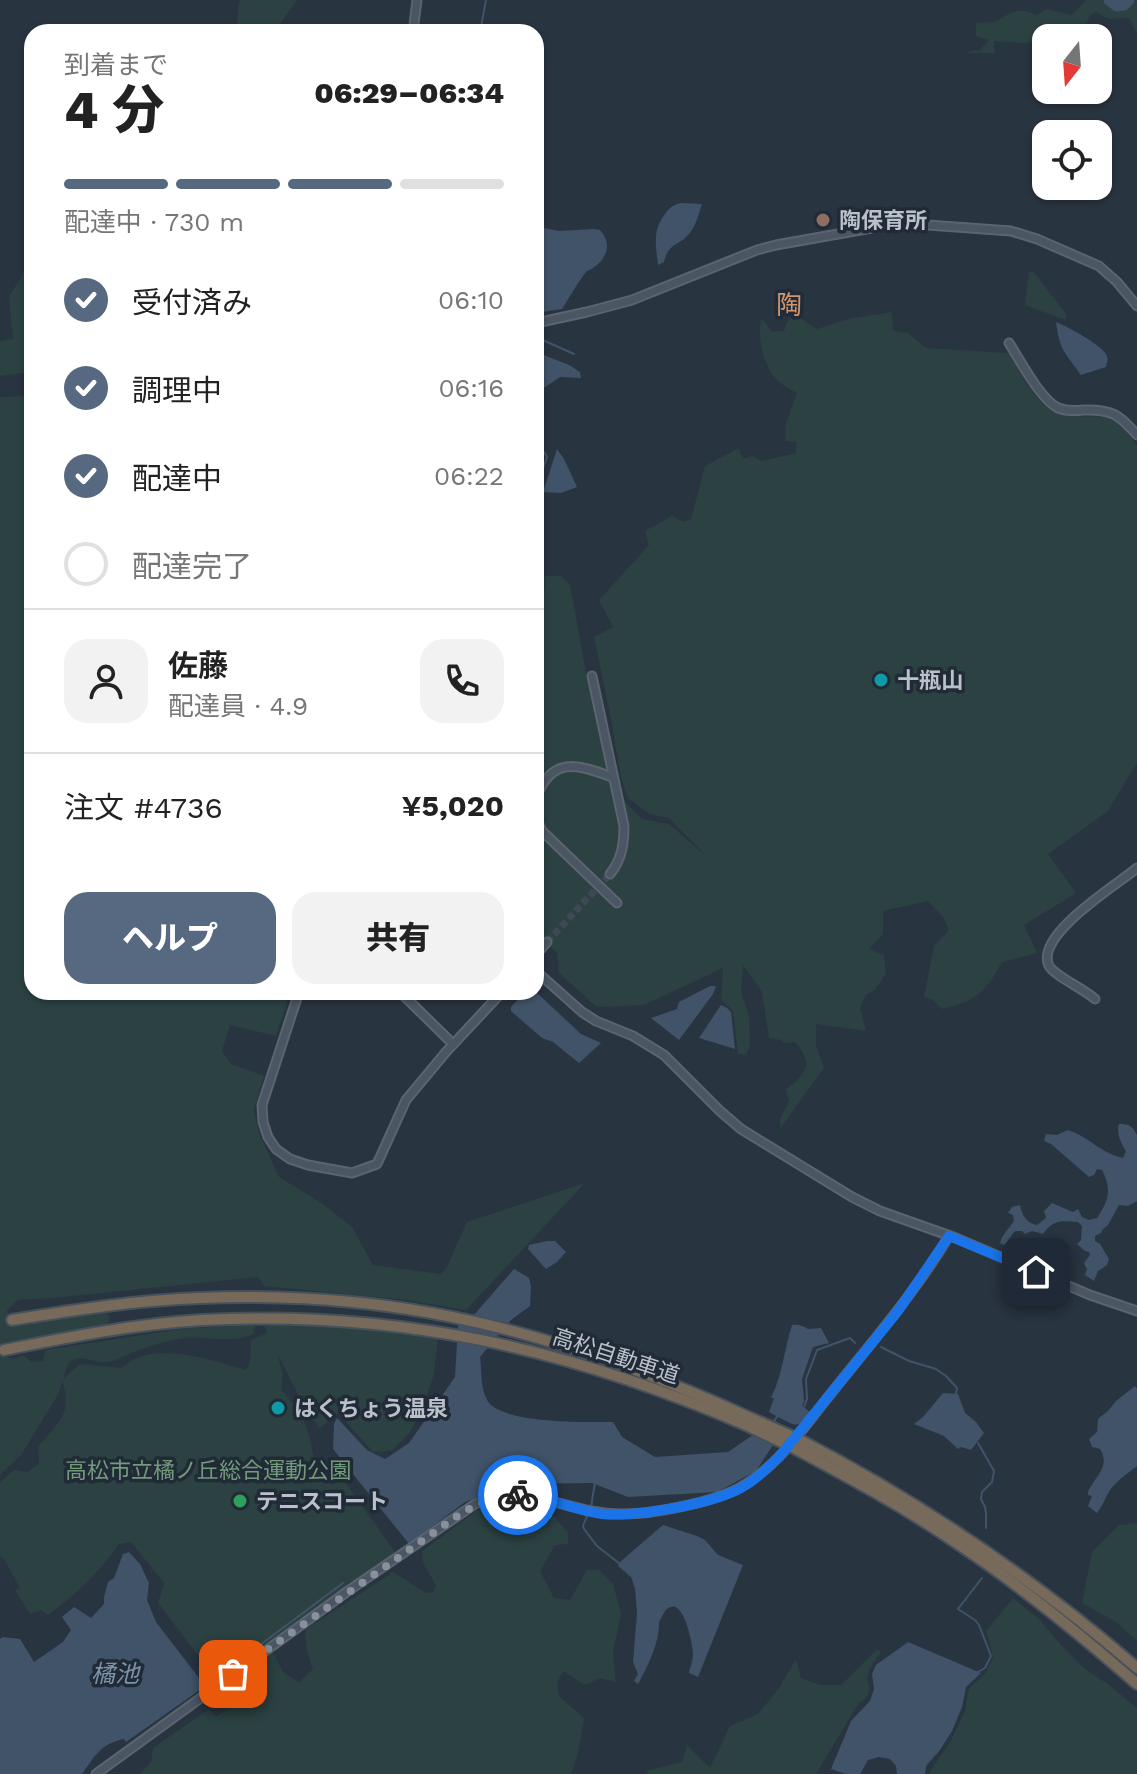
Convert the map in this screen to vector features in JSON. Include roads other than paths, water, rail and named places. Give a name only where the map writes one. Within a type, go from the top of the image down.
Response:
[{"type":"highway","name":"高松自動車道","points":[[12,1320],[100,1306],[198,1298],[272,1297],[350,1301],[430,1313],[531,1336],[646,1374],[709,1399],[750,1422],[869,1477],[963,1535],[1043,1592],[1137,1668]]},
{"type":"highway","name":"高松自動車道","points":[[4,1350],[101,1331],[199,1320],[275,1318],[353,1321],[432,1330],[577,1362],[750,1422]]},
{"type":"highway","name":"高松自動車道","points":[[797,1444],[957,1543],[1023,1590],[1137,1684]]},
{"type":"street","points":[[414,24],[417,0]]},
{"type":"street","points":[[544,321],[632,300],[757,250],[900,223],[987,228],[1025,235],[1099,266],[1137,306]]},
{"type":"street","points":[[1009,343],[1044,397],[1055,407],[1066,411],[1100,409],[1111,412],[1122,418],[1137,435]]},
{"type":"street","points":[[592,676],[624,826],[624,843],[618,864],[610,874]]},
{"type":"street","points":[[544,782],[554,771],[566,767],[580,766],[612,777]]},
{"type":"street","points":[[544,833],[617,903]]},
{"type":"street","points":[[1095,999],[1052,970],[1048,949],[1061,929],[1073,918],[1137,868]]},
{"type":"street","points":[[544,946],[547,942]]},
{"type":"street","points":[[544,978],[589,1017],[633,1036],[664,1055],[741,1129],[867,1205],[1137,1311]]},
{"type":"street","points":[[296,1000],[262,1105],[263,1122],[276,1149],[290,1159],[352,1173],[377,1164],[406,1100],[494,1000]]},
{"type":"street","points":[[408,1000],[453,1044]]},
{"type":"street","points":[[96,1774],[348,1591],[475,1504],[492,1498],[525,1495],[602,1514],[635,1514],[710,1500],[742,1487],[768,1469],[805,1425],[898,1311],[949,1236]]},
{"type":"water","points":[[681,203],[702,204],[692,230],[671,248],[664,262],[658,265],[658,226],[668,210]]},
{"type":"water","points":[[544,228],[559,231],[600,230],[607,250],[602,260],[586,272],[562,309],[544,312]]},
{"type":"water","points":[[1056,322],[1103,350],[1107,358],[1106,367],[1081,375],[1061,346]]},
{"type":"water","points":[[544,355],[569,365],[580,372],[581,378],[560,377],[544,388]]},
{"type":"water","points":[[557,449],[577,487],[561,493],[544,492]]},
{"type":"water","points":[[716,986],[713,994],[679,1040],[651,1018],[677,1009],[679,1002]]},
{"type":"water","points":[[544,999],[581,1034],[601,1043],[579,1063],[553,1042],[542,1038],[511,1011],[518,1000]]},
{"type":"water","points":[[721,1005],[731,1012],[735,1049],[699,1038]]},
{"type":"water","points":[[1119,1124],[1130,1126],[1137,1135],[1137,1201],[1128,1206],[1119,1205],[1108,1225],[1095,1236],[1095,1241],[1109,1259],[1094,1281],[1085,1275],[1087,1269],[1084,1263],[1090,1255],[1077,1244],[1081,1240],[1082,1226],[1078,1222],[1058,1222],[1043,1234],[1016,1231],[1004,1245],[1000,1243],[1014,1221],[1013,1215],[1008,1213],[1012,1207],[1020,1205],[1025,1218],[1037,1225],[1046,1218],[1044,1211],[1052,1203],[1073,1212],[1078,1209],[1082,1217],[1089,1220],[1097,1218],[1108,1195],[1102,1170],[1097,1169],[1089,1177],[1044,1141],[1046,1134],[1057,1135],[1068,1130],[1123,1158],[1126,1151],[1118,1131]]},
{"type":"water","points":[[555,1241],[566,1252],[546,1269],[528,1249],[529,1245]]},
{"type":"water","points":[[514,1269],[529,1278],[530,1306],[511,1320],[480,1357],[485,1395],[495,1408],[526,1418],[613,1422],[622,1437],[655,1457],[728,1452],[776,1416],[769,1412],[774,1398],[771,1398],[792,1325],[796,1325],[808,1329],[821,1328],[829,1343],[813,1347],[802,1379],[802,1406],[810,1412],[796,1425],[778,1417],[774,1423],[773,1445],[756,1471],[717,1492],[628,1497],[592,1483],[511,1484],[465,1502],[409,1544],[333,1449],[334,1424],[337,1418],[367,1450],[385,1459],[409,1443],[455,1377],[458,1326],[473,1316]]},
{"type":"water","points":[[1135,1386],[1137,1466],[1113,1487],[1097,1513],[1088,1506],[1092,1496],[1088,1492],[1104,1461],[1100,1449],[1092,1447],[1089,1439],[1097,1432],[1098,1419]]},
{"type":"water","points":[[943,1393],[958,1394],[965,1413],[984,1433],[971,1450],[958,1449],[944,1436],[914,1424]]},
{"type":"water","points":[[663,1525],[705,1540],[718,1555],[743,1565],[698,1677],[689,1673],[693,1654],[684,1617],[676,1607],[671,1607],[659,1622],[655,1646],[638,1684],[634,1681],[638,1674],[633,1662],[637,1613],[635,1588],[631,1577],[618,1566]]},
{"type":"water","name":"橘池","points":[[129,1552],[140,1564],[149,1583],[147,1600],[156,1622],[204,1687],[126,1742],[124,1739],[116,1741],[104,1748],[82,1774],[0,1774],[0,1639],[20,1639],[34,1662],[63,1642],[71,1630],[62,1617],[74,1607],[91,1618],[104,1604],[108,1582],[114,1578],[123,1554]]},
{"type":"water","points":[[908,1642],[981,1673],[966,1687],[952,1731],[926,1766],[925,1774],[897,1774],[896,1766],[890,1759],[879,1757],[868,1760],[860,1774],[831,1769],[851,1721],[870,1701],[874,1689],[872,1674],[876,1665]]},
{"type":"waterway","points":[[482,24],[486,0]]},
{"type":"waterway","points":[[1109,0],[1117,6],[1129,0]]},
{"type":"waterway","points":[[544,341],[574,354]]},
{"type":"waterway","points":[[544,453],[547,457],[544,465]]},
{"type":"waterway","points":[[804,1407],[807,1399],[806,1379],[817,1350],[850,1338],[855,1343]]},
{"type":"waterway","points":[[881,1347],[909,1361],[936,1369],[957,1388],[956,1394]]},
{"type":"waterway","points":[[978,1443],[994,1471],[992,1482],[982,1492],[981,1499],[985,1507],[986,1528]]},
{"type":"waterway","points":[[591,1507],[595,1482]]},
{"type":"waterway","points":[[587,1516],[584,1529],[597,1546],[620,1564]]},
{"type":"waterway","points":[[978,1672],[985,1668],[991,1656],[979,1625],[958,1609],[982,1578]]},
{"type":"waterway","points":[[216,1678],[343,1583]]},
{"type":"tunnel","points":[[547,942],[610,874]]},
{"type":"place","name":"陶保育所","points":[[823,220]]},
{"type":"place","name":"十瓶山","points":[[881,680]]},
{"type":"place","name":"はくちょう温泉","points":[[278,1408]]},
{"type":"place","name":"テニスコート","points":[[240,1501]]},
{"type":"district","name":"陶","points":[[789,305]]},
{"type":"park label","name":"高松市立橘ノ丘総合運動公園","points":[[208,1470]]}]
